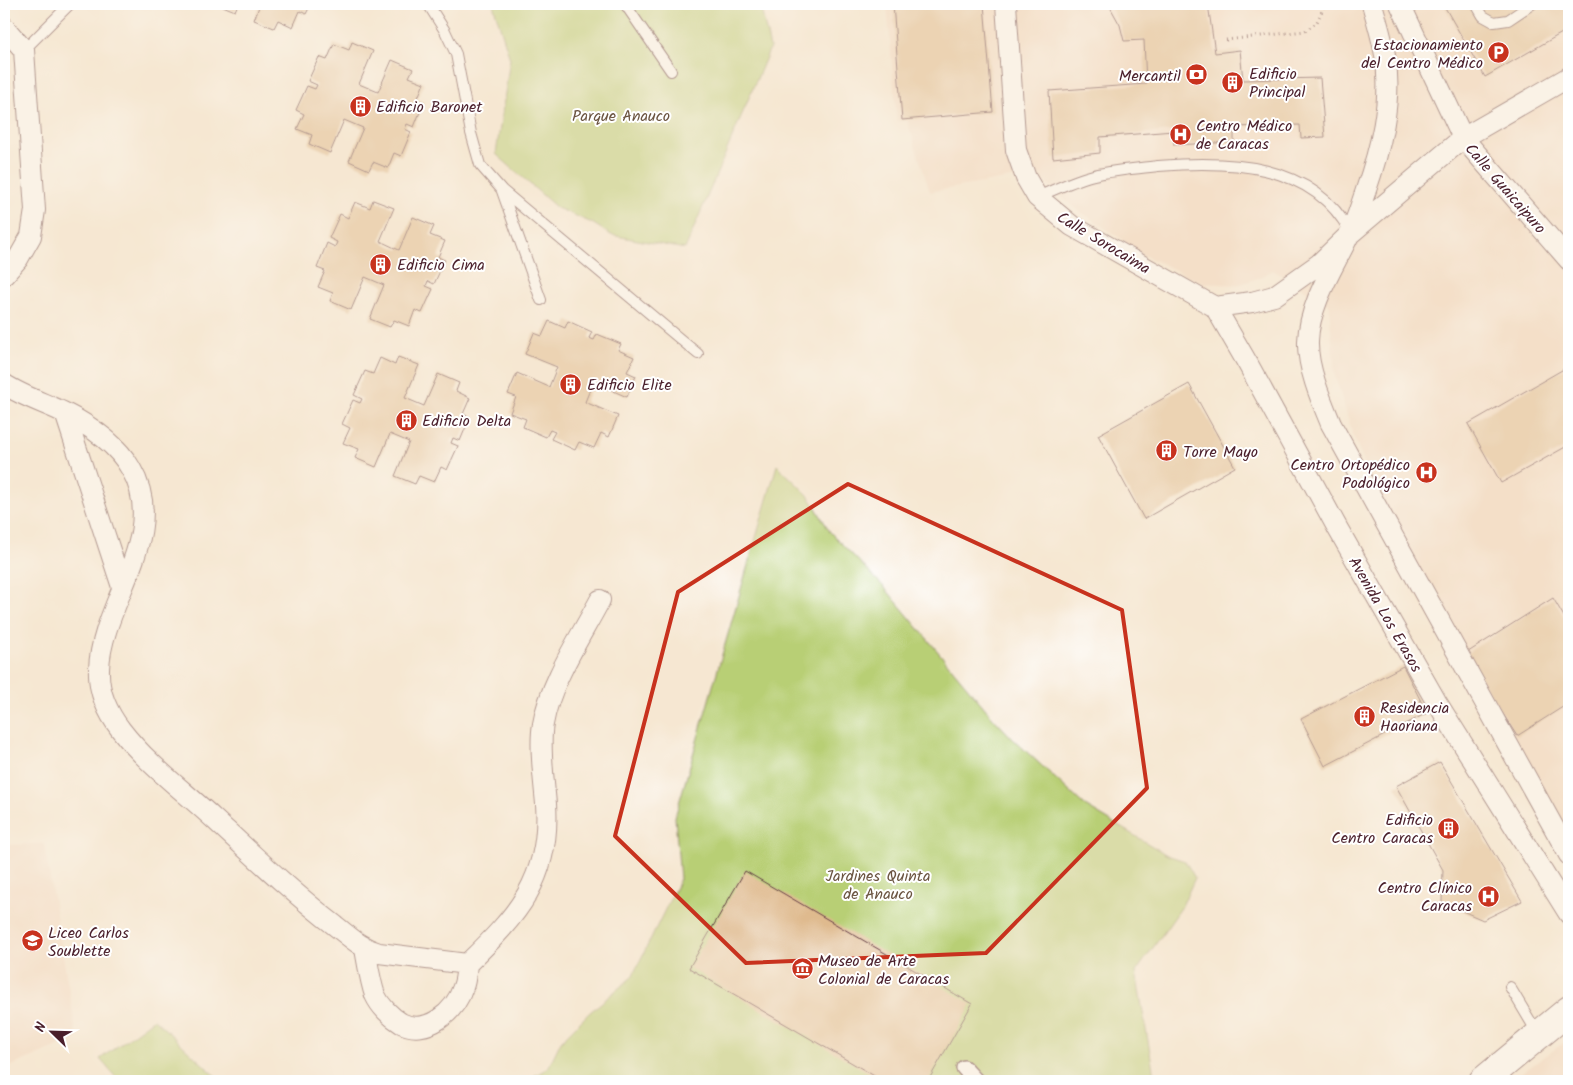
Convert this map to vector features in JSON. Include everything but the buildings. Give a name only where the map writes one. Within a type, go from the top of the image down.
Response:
[{"type":"main road","points":[[1482,1081],[1569,1010]]},
{"type":"street","points":[[1372,4],[1385,56],[1387,97],[1375,164],[1350,233],[1324,286],[1312,318],[1308,341],[1312,367],[1320,397],[1331,424],[1569,855]]},
{"type":"street","name":"Calle Guaicaipuro","points":[[1400,4],[1463,138],[1569,260]]},
{"type":"street","name":"Calle Sorocaima","points":[[1002,7],[1016,150],[1026,178],[1037,197],[1072,226],[1215,307]]},
{"type":"street","points":[[4,27],[24,50],[35,210],[31,236],[18,259],[4,275]]},
{"type":"street","points":[[1215,307],[1252,302],[1274,296],[1319,264],[1350,233],[1463,138],[1569,77]]},
{"type":"street","name":"Avenida Los Erasos","points":[[1215,307],[1436,701],[1569,914]]},
{"type":"street","points":[[4,384],[65,413],[114,445],[132,469],[142,498],[143,528],[136,556],[122,587],[103,640],[99,670],[103,701],[121,730],[151,763],[315,911],[365,949],[379,953],[467,964]]},
{"type":"street","points":[[65,413],[122,587]]},
{"type":"street","points":[[365,949],[376,996],[386,1011],[396,1020],[409,1026],[426,1027],[442,1018],[453,1006],[463,987],[467,964],[495,937],[523,902],[541,864],[547,828],[542,725],[552,691],[600,600]]},
{"type":"street","points":[[964,1068],[976,1081]]},
{"type":"lane","points":[[24,50],[70,4]]},
{"type":"lane","points":[[428,4],[456,54],[471,133],[480,165],[502,190],[698,354]]},
{"type":"lane","points":[[625,4],[671,71]]},
{"type":"lane","points":[[1476,4],[1484,16],[1494,22],[1508,20],[1532,4]]},
{"type":"lane","points":[[1037,197],[1089,176],[1124,170],[1180,164],[1217,164],[1246,167],[1277,172],[1309,189],[1332,206],[1344,221],[1350,233]]},
{"type":"lane","points":[[502,190],[541,300]]},
{"type":"lane","points":[[1510,987],[1539,1035]]},
{"type":"path","points":[[1226,40],[1305,31],[1317,22],[1325,4]]},
{"type":"highlighted area","points":[[848,484],[1122,610],[1147,788],[986,953],[746,963],[615,836],[678,592]]},
{"type":"shaded area","points":[[887,4],[1569,4],[1569,847],[1414,590],[1354,437],[1335,376],[1329,305],[1273,270],[1261,277],[1238,285],[1203,283],[1137,252],[1120,238],[1071,205],[1042,179],[1039,173],[930,192],[907,120],[897,121]]},
{"type":"shaded area","name":"Liceo Carlos Soublette","points":[[44,844],[77,1038],[4,1069],[4,845]]},
{"type":"shaded area","points":[[1569,1039],[1569,1081],[1510,1081],[1523,1072]]},
{"type":"green space","name":"Parque Anauco","points":[[493,4],[760,4],[770,48],[685,249],[611,235],[592,223],[557,208],[496,154],[510,59]]},
{"type":"green space","name":"Jardines Quinta de Anauco","points":[[777,465],[809,496],[830,532],[885,588],[994,719],[1013,739],[1085,806],[1167,855],[1185,861],[1195,878],[1181,908],[1136,972],[1155,1081],[525,1081],[548,1068],[561,1041],[589,1013],[632,977],[680,879],[675,817]]},
{"type":"green space","points":[[154,1019],[221,1081],[119,1081],[100,1059]]},
{"type":"place","name":"Estacionamiento del Centro Médico","points":[[1499,53]]},
{"type":"place","name":"Mercantil","points":[[1197,75]]},
{"type":"place","name":"Edificio Principal","points":[[1233,82]]},
{"type":"place","name":"Edificio Baronet","points":[[360,106]]},
{"type":"place","name":"Centro Médico de Caracas","points":[[1180,134]]},
{"type":"place","name":"Edificio Cima","points":[[381,264]]},
{"type":"place","name":"Edificio Elite","points":[[571,384]]},
{"type":"place","name":"Edificio Delta","points":[[406,420]]},
{"type":"place","name":"Torre Mayo","points":[[1167,451]]},
{"type":"place","name":"Centro Ortopédico Podológico","points":[[1426,473]]},
{"type":"place","name":"Residencia Haoriana","points":[[1364,716]]},
{"type":"place","name":"Edificio Centro Caracas","points":[[1449,828]]},
{"type":"place","name":"Centro Clínico Caracas","points":[[1488,896]]},
{"type":"place","name":"Liceo Carlos Soublette","points":[[32,941]]},
{"type":"place","name":"Museo de Arte Colonial de Caracas","points":[[802,969]]}]
